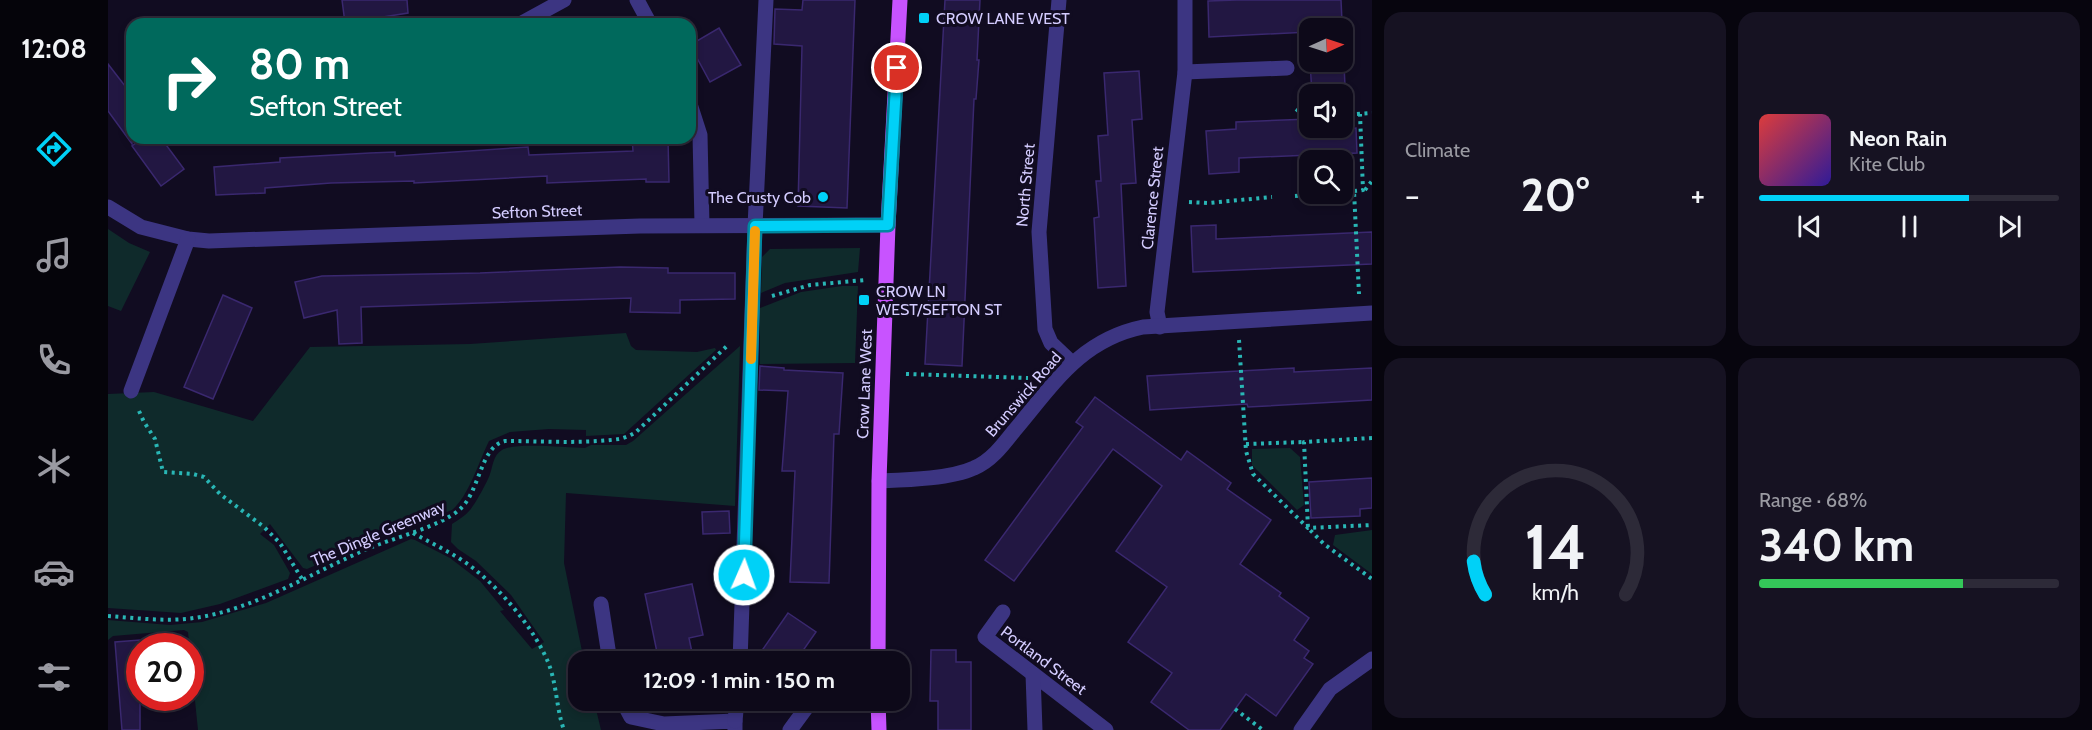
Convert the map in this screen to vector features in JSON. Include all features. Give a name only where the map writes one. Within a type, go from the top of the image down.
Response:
[{"type":"main road","name":"Crow Lane West","points":[[878,651],[879,481],[888,225],[900,0]]},
{"type":"main road","points":[[878,711],[879,730]]},
{"type":"street","points":[[531,18],[564,0]]},
{"type":"street","points":[[637,0],[647,18]]},
{"type":"street","points":[[741,651],[755,226],[766,0]]},
{"type":"street","name":"North Street","points":[[1059,0],[1039,232],[1045,329],[1051,343],[1072,363]]},
{"type":"street","name":"Clarence Street","points":[[1160,327],[1158,312],[1185,72],[1185,0]]},
{"type":"street","points":[[1185,72],[1287,68]]},
{"type":"street","points":[[696,123],[700,135],[702,225]]},
{"type":"street","name":"Sefton Street","points":[[108,207],[141,227],[188,239],[209,241],[702,225],[888,225]]},
{"type":"street","points":[[131,391],[188,239]]},
{"type":"street","name":"Brunswick Road","points":[[879,481],[958,473],[986,461],[1003,445],[1072,363],[1103,340],[1116,335],[1143,327],[1372,313]]},
{"type":"street","points":[[601,604],[608,651]]},
{"type":"street","name":"Portland Street","points":[[1002,612],[985,637],[1106,730]]},
{"type":"street","points":[[1301,730],[1330,689],[1372,659]]},
{"type":"street","points":[[1033,674],[1035,730]]},
{"type":"street","points":[[628,711],[631,717],[664,724],[735,726],[736,711]]},
{"type":"street","points":[[790,730],[803,711]]},
{"type":"path","points":[[1353,114],[1372,113]]},
{"type":"path","points":[[1360,114],[1364,190]]},
{"type":"path","points":[[1364,190],[1372,181]]},
{"type":"path","points":[[1359,298],[1354,191],[1372,190]]},
{"type":"path","points":[[1295,196],[1299,196]]},
{"type":"path","points":[[1186,201],[1208,203],[1272,197]]},
{"type":"path","points":[[753,310],[761,300],[810,285],[858,280],[886,281]]},
{"type":"path","points":[[1238,322],[1246,444],[1253,474],[1324,544],[1372,579]]},
{"type":"path","name":"The Dingle Greenway","points":[[108,616],[195,618],[250,602],[369,548],[451,516],[465,504],[474,492],[490,450],[501,442],[621,439],[628,436],[688,385],[729,345]]},
{"type":"path","points":[[906,374],[1028,378]]},
{"type":"path","points":[[131,391],[144,422],[155,439],[163,472],[204,477],[220,494],[264,527],[280,543],[302,579]]},
{"type":"path","points":[[1246,444],[1372,438]]},
{"type":"path","points":[[1304,442],[1308,528]]},
{"type":"path","points":[[1308,528],[1372,525]]},
{"type":"path","points":[[412,533],[474,568],[502,595],[525,623],[548,663],[554,680],[558,713],[564,730]]},
{"type":"path","points":[[1235,709],[1263,730]]},
{"type":"green space","points":[[108,229],[129,243],[150,252],[121,311],[108,306]]},
{"type":"green space","points":[[860,248],[858,272],[785,283],[761,293],[762,257],[770,249]]},
{"type":"green space","points":[[858,286],[855,363],[760,364],[760,308],[801,292]]},
{"type":"green space","points":[[626,333],[631,346],[636,350],[697,352],[715,348],[716,350],[624,434],[586,436],[586,430],[549,429],[510,432],[489,441],[469,487],[452,510],[307,569],[303,568],[270,524],[260,534],[274,545],[290,573],[288,579],[220,604],[181,613],[108,608],[108,394],[154,392],[253,421],[310,347],[470,344]]},
{"type":"green space","points":[[740,346],[735,506],[566,493],[564,563],[582,651],[568,651],[568,711],[596,711],[601,730],[198,730],[196,711],[204,711],[204,633],[188,633],[184,630],[126,633],[126,635],[113,636],[108,640],[108,620],[170,625],[202,622],[266,603],[411,539],[450,558],[480,581],[504,610],[500,611],[532,649],[544,642],[511,595],[476,561],[451,542],[452,524],[466,514],[475,503],[489,477],[497,455],[502,450],[518,446],[585,448],[591,445],[626,445]]},
{"type":"green space","points":[[1290,448],[1300,457],[1304,505],[1297,510],[1252,465],[1252,449]]},
{"type":"green space","points":[[1372,530],[1372,574],[1333,545],[1335,535]]},
{"type":"building","points":[[342,0],[407,0],[408,13],[376,18],[344,18]]},
{"type":"building","points":[[803,0],[855,0],[847,208],[798,206],[802,46],[774,44],[775,9],[802,10]]},
{"type":"building","points":[[945,0],[980,0],[977,60],[979,60],[976,99],[974,99],[962,366],[925,364]]},
{"type":"building","points":[[1341,0],[1342,18],[1299,18],[1299,32],[1209,37],[1208,1]]},
{"type":"building","points":[[719,28],[741,65],[710,82],[696,56],[696,41]]},
{"type":"building","points":[[108,64],[126,87],[126,136],[108,111]]},
{"type":"building","points":[[1139,71],[1142,119],[1132,120],[1136,183],[1121,184],[1126,286],[1098,288],[1094,218],[1099,217],[1096,181],[1101,181],[1098,136],[1108,135],[1104,73]]},
{"type":"building","points":[[1311,72],[1344,72],[1345,84],[1311,84]]},
{"type":"building","points":[[1299,119],[1299,138],[1353,138],[1353,128],[1356,128],[1357,153],[1353,153],[1353,150],[1299,150],[1299,155],[1239,158],[1239,172],[1209,174],[1206,131],[1236,129],[1236,122]]},
{"type":"building","points":[[135,144],[165,144],[184,169],[161,186],[132,146]]},
{"type":"building","points":[[632,144],[668,144],[669,182],[646,182],[646,179],[547,183],[547,176],[414,183],[414,181],[331,183],[265,188],[265,193],[216,195],[214,167],[280,162],[280,158],[395,152],[395,156],[528,147],[529,155],[633,151]]},
{"type":"building","points":[[1216,225],[1216,239],[1372,232],[1372,264],[1193,272],[1191,226]]},
{"type":"building","points":[[620,267],[668,268],[668,273],[735,273],[735,299],[680,300],[680,313],[630,312],[631,298],[361,307],[362,343],[339,344],[337,310],[304,318],[295,282],[322,276]]},
{"type":"building","points":[[223,295],[252,308],[213,399],[184,387]]},
{"type":"building","points":[[760,366],[784,368],[784,370],[843,373],[839,434],[834,434],[829,583],[790,582],[795,471],[782,471],[788,391],[759,390]]},
{"type":"building","points":[[1294,368],[1294,372],[1372,368],[1372,400],[1150,410],[1147,376]]},
{"type":"building","points":[[1095,397],[1181,460],[1187,451],[1231,483],[1227,489],[1271,520],[1240,564],[1281,593],[1279,596],[1309,618],[1294,640],[1309,651],[1304,658],[1313,664],[1276,716],[1246,694],[1220,730],[1189,730],[1151,702],[1172,673],[1128,642],[1167,587],[1116,551],[1162,486],[1113,449],[1014,581],[985,560],[1083,427],[1076,422]]},
{"type":"building","points":[[1372,478],[1372,508],[1360,509],[1360,516],[1311,518],[1309,482]]},
{"type":"building","points":[[729,511],[730,533],[703,534],[702,512]]},
{"type":"building","points":[[692,584],[703,635],[689,638],[692,651],[657,651],[645,594]]},
{"type":"building","points":[[788,613],[816,632],[803,651],[762,651]]},
{"type":"building","points":[[126,641],[126,711],[140,711],[140,730],[122,730],[115,642]]},
{"type":"building","points":[[931,650],[956,650],[956,662],[971,662],[971,730],[938,730],[938,701],[930,701]]},
{"type":"slow traffic","points":[[751,359],[755,231]]},
{"type":"place","name":"CROW LANE WEST","points":[[924,18]]},
{"type":"place","name":"The Crusty Cob","points":[[823,197]]},
{"type":"place","name":"CROW LN WEST/SEFTON ST","points":[[864,300]]},
{"type":"route","points":[[744,575],[755,226],[888,225],[897,68]]}]
